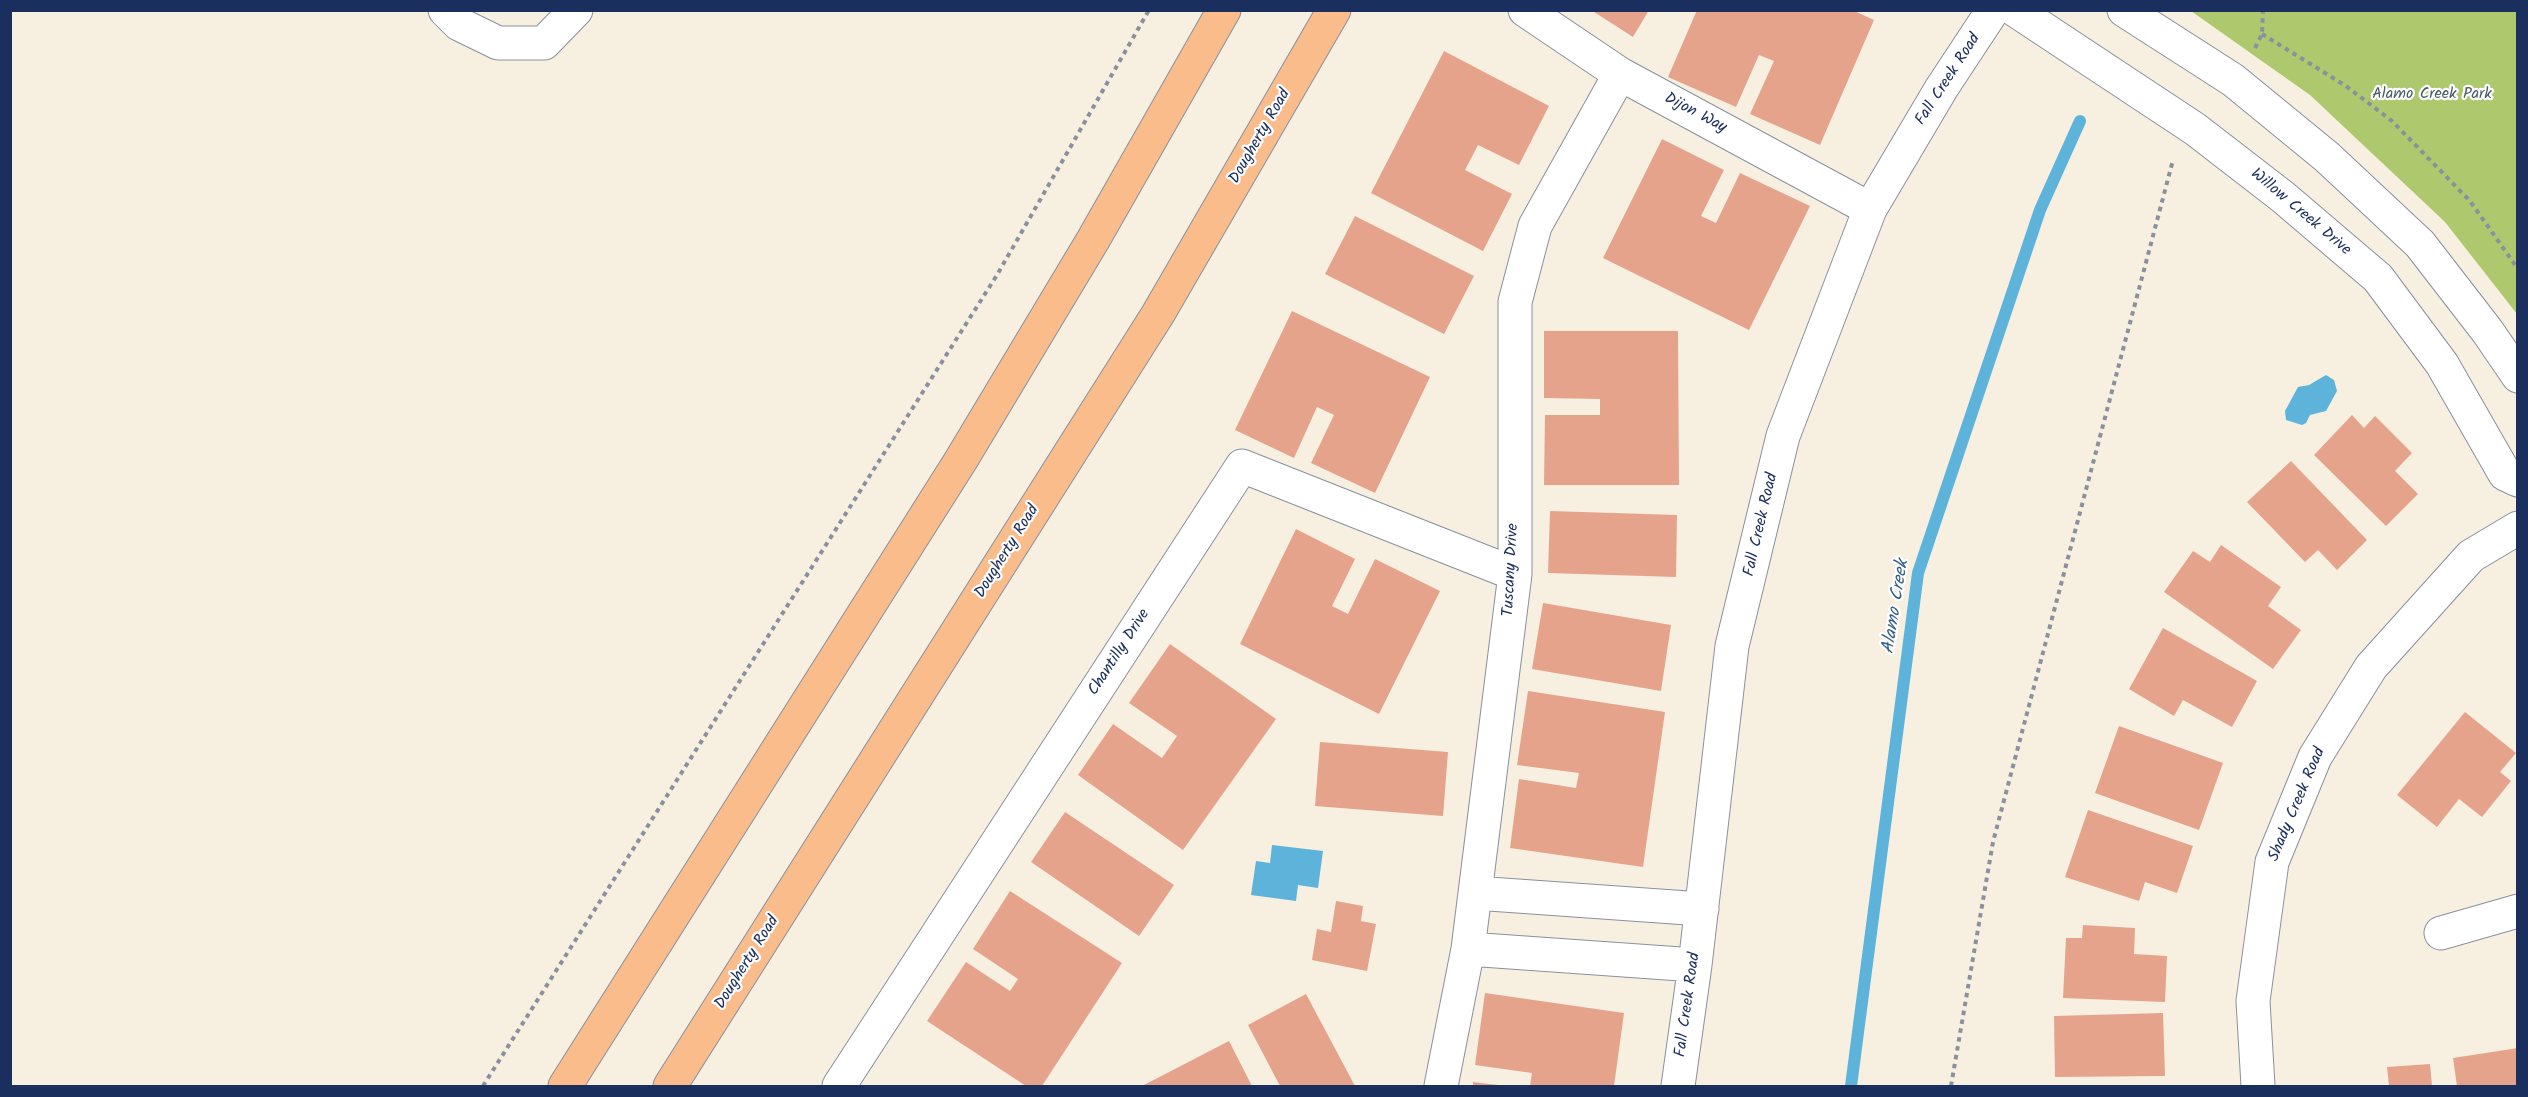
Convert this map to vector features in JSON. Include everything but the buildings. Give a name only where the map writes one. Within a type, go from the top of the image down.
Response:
[{"type":"main road","points":[[565,1086],[961,460],[1099,230],[1224,10]]},
{"type":"main road","name":"Dougherty Road","points":[[670,1086],[1158,314],[1334,10]]},
{"type":"street","points":[[445,10],[459,24],[498,43],[544,43],[576,10]]},
{"type":"street","name":"Dijon Way","points":[[1525,10],[1620,75],[1870,209]]},
{"type":"street","name":"Fall Creek Road","points":[[1678,1086],[1695,965],[1732,646],[1783,436],[1870,209],[1941,89],[1993,10]]},
{"type":"street","name":"Willow Creek Drive","points":[[2015,10],[2195,129],[2283,197],[2378,278],[2442,364],[2505,474],[2517,480]]},
{"type":"street","points":[[2124,10],[2234,80],[2344,173],[2420,244],[2488,332],[2517,376]]},
{"type":"street","name":"Tuscany Drive","points":[[1441,1086],[1468,949],[1515,574],[1515,302],[1535,225],[1620,75]]},
{"type":"street","name":"Chantilly Drive","points":[[839,1086],[1242,466],[1515,574]]},
{"type":"street","name":"Shady Creek Road","points":[[2258,1086],[2253,1001],[2271,862],[2315,757],[2371,667],[2471,556],[2517,528]]},
{"type":"street","points":[[1475,893],[1701,909]]},
{"type":"street","points":[[2440,933],[2517,911]]},
{"type":"street","points":[[1468,949],[1695,965]]},
{"type":"path","points":[[483,1086],[997,275],[1149,10]]},
{"type":"path","points":[[2263,10],[2262,34],[2346,86],[2392,121],[2433,160],[2470,201],[2517,269]]},
{"type":"path","points":[[1951,1086],[1993,842],[2174,155]]},
{"type":"green space","name":"Alamo Creek Park","points":[[2191,11],[2517,11],[2517,314],[2445,222],[2310,95]]},
{"type":"water","points":[[2326,375],[2334,380],[2337,391],[2326,411],[2310,415],[2306,423],[2302,425],[2286,420],[2285,411],[2298,387],[2309,385]]},
{"type":"water","points":[[1272,845],[1323,851],[1318,888],[1298,885],[1296,901],[1251,895],[1256,861],[1270,863]]},
{"type":"waterway","name":"Alamo Creek","points":[[1851,1086],[1918,573],[2040,210],[2080,121]]}]
